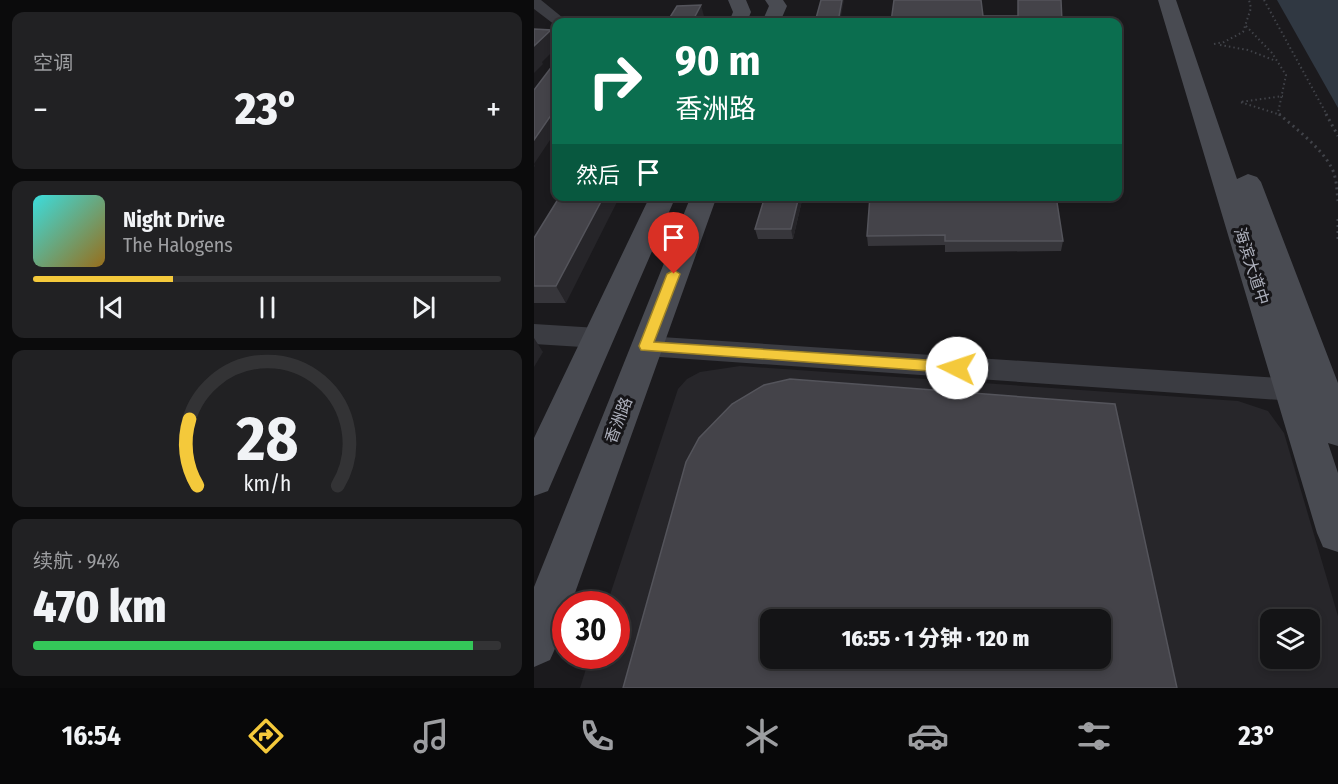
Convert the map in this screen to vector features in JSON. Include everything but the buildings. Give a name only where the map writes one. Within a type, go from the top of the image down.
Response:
[{"type":"main road","points":[[737,0],[742,12],[740,18]]},
{"type":"main road","points":[[773,18],[778,6],[774,0]]},
{"type":"main road","name":"海滨大道中","points":[[1167,0],[1338,532]]},
{"type":"main road","name":"海滨大道中","points":[[1181,0],[1338,431]]},
{"type":"main road","points":[[534,479],[661,201]]},
{"type":"main road","name":"香洲路","points":[[534,644],[702,201]]},
{"type":"street","points":[[534,2],[555,18]]},
{"type":"street","points":[[534,334],[598,338]]},
{"type":"street","points":[[646,346],[1324,392]]},
{"type":"path","points":[[1249,0],[1251,8],[1243,32],[1214,44],[1248,50],[1276,61]]},
{"type":"path","points":[[1264,0],[1338,136]]},
{"type":"path","points":[[1246,26],[1265,46],[1286,79],[1278,113]]},
{"type":"path","points":[[1283,96],[1240,102],[1278,113],[1306,137],[1330,165],[1335,176],[1338,201]]},
{"type":"path","points":[[1338,219],[1338,240]]},
{"type":"shaded area","points":[[1277,0],[1338,0],[1338,108]]},
{"type":"shaded area","points":[[740,366],[1238,401],[1268,411],[1284,433],[1338,616],[1338,688],[580,688],[586,669],[630,669],[630,591],[611,591],[678,389],[687,379],[700,372]]},
{"type":"route","points":[[674,274],[646,346],[957,368]]}]
